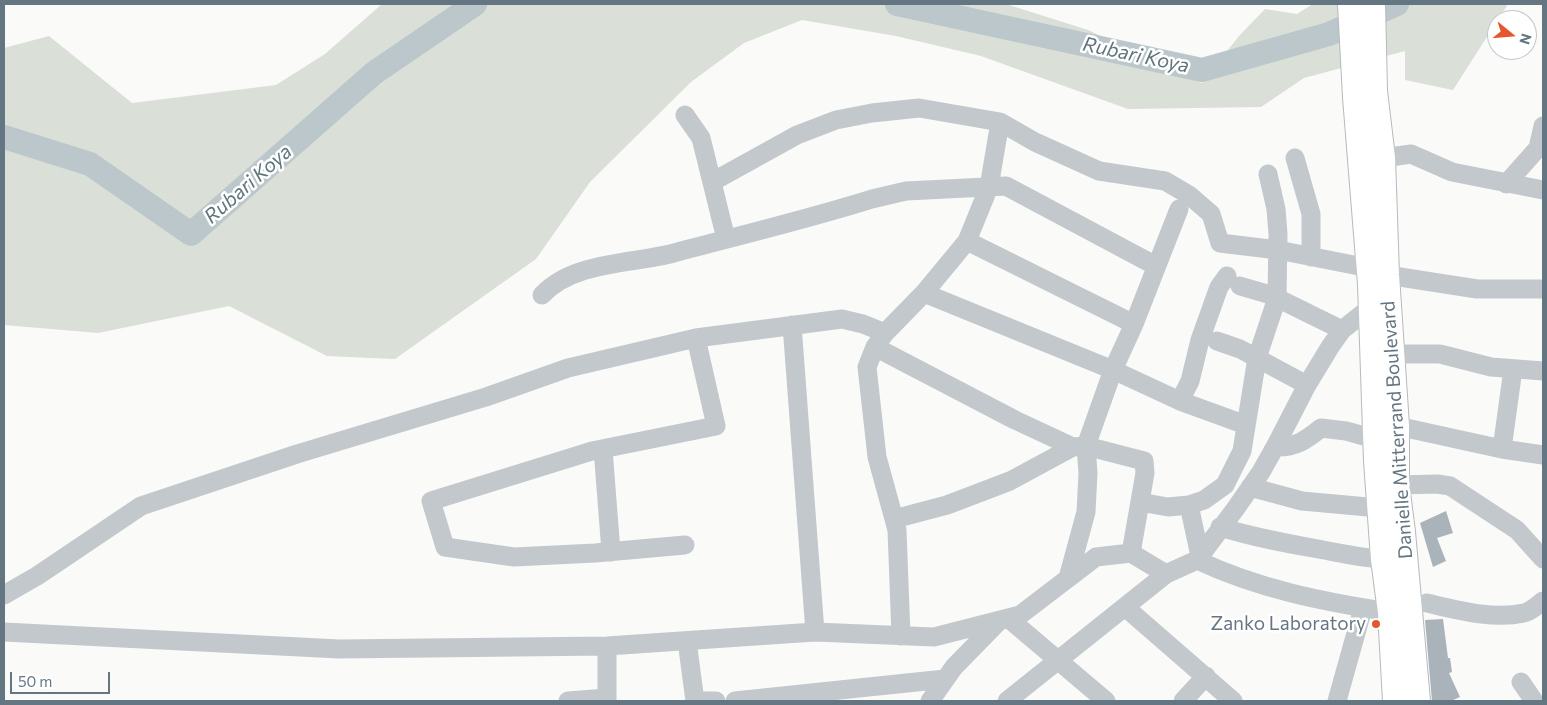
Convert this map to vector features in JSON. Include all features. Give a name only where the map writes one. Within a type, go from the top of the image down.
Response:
[{"type":"main road","points":[[1350,4],[1365,94],[1372,160],[1378,272],[1371,307],[1375,439],[1383,559],[1390,612],[1395,701]]},
{"type":"main road","points":[[1365,94],[1373,4]]},
{"type":"main road","name":"Danielle Mitterrand Boulevard","points":[[1378,272],[1392,354],[1397,426],[1397,485],[1404,532],[1418,701]]},
{"type":"street","points":[[712,182],[797,136],[845,118],[919,108],[1000,122],[1035,142],[1099,171],[1165,182],[1189,195],[1211,214],[1220,243],[1278,250],[1378,272],[1477,289],[1543,289]]},
{"type":"street","points":[[685,115],[701,138],[726,239]]},
{"type":"street","points":[[901,636],[897,530],[876,448],[867,367],[880,340],[924,293],[967,241],[989,187],[1000,122]]},
{"type":"street","points":[[1506,184],[1538,148],[1543,126]]},
{"type":"street","points":[[1372,160],[1411,154],[1452,172],[1543,190]]},
{"type":"street","points":[[1294,158],[1310,214],[1310,257]]},
{"type":"street","points":[[1140,502],[1168,507],[1190,505],[1204,500],[1225,485],[1242,451],[1257,358],[1277,298],[1278,250],[1276,209],[1268,174]]},
{"type":"street","points":[[542,295],[552,285],[584,271],[726,239],[906,191],[1006,186],[1156,266]]},
{"type":"street","points":[[1068,578],[1086,512],[1088,474],[1080,447],[1134,324],[1179,209]]},
{"type":"street","points":[[967,241],[1134,324]]},
{"type":"street","points":[[1180,401],[1190,381],[1200,340],[1220,287],[1234,281],[1277,298],[1342,330]]},
{"type":"street","points":[[924,293],[1113,370],[1180,401],[1246,425]]},
{"type":"street","points":[[1007,701],[1166,574],[1198,558],[1236,508],[1276,447],[1307,385],[1342,330],[1371,307]]},
{"type":"street","points":[[4,595],[141,506],[297,454],[486,397],[568,368],[696,338],[842,319],[863,324],[880,340],[1015,420],[1080,447],[1144,461],[1145,474],[1131,553]]},
{"type":"street","points":[[792,325],[815,632]]},
{"type":"street","points":[[685,545],[514,558],[445,547],[432,501],[603,449],[716,426],[696,338]]},
{"type":"street","points":[[1217,341],[1257,358],[1307,385]]},
{"type":"street","points":[[1392,354],[1440,354],[1490,367],[1543,371]]},
{"type":"street","points":[[1502,449],[1513,369]]},
{"type":"street","points":[[1397,426],[1502,449],[1543,455]]},
{"type":"street","points":[[1276,447],[1289,448],[1305,441],[1321,428],[1346,431],[1375,439]]},
{"type":"street","points":[[894,519],[947,505],[1010,481],[1080,447]]},
{"type":"street","points":[[603,449],[611,552]]},
{"type":"street","points":[[1397,485],[1437,484],[1450,486],[1517,530],[1543,560]]},
{"type":"street","points":[[1250,487],[1302,501],[1379,508]]},
{"type":"street","points":[[1190,505],[1198,558]]},
{"type":"street","points":[[1220,527],[1246,535],[1295,545],[1367,558],[1383,559]]},
{"type":"street","points":[[930,701],[945,679],[1009,617],[1096,557],[1131,553],[1166,574]]},
{"type":"street","points":[[1198,558],[1228,575],[1274,590],[1390,612]]},
{"type":"street","points":[[1427,603],[1463,611],[1502,615],[1525,613],[1543,601]]},
{"type":"street","points":[[1125,607],[1233,701]]},
{"type":"street","points":[[1337,701],[1362,608]]},
{"type":"street","points":[[4,632],[339,649],[607,646],[815,632],[934,637],[1009,617]]},
{"type":"street","points":[[1009,617],[1058,660],[1093,697]]},
{"type":"street","points":[[687,641],[695,701],[716,701]]},
{"type":"street","points":[[568,701],[607,700],[607,646]]},
{"type":"street","points":[[1183,701],[1206,676]]},
{"type":"street","points":[[735,701],[822,697],[945,679]]},
{"type":"street","points":[[1521,682],[1534,701]]},
{"type":"shaded area","points":[[382,4],[1006,4],[1088,30],[1202,83],[1239,36],[1265,9],[1297,14],[1313,4],[1508,4],[1504,10],[1487,10],[1487,37],[1453,90],[1405,80],[1405,51],[1304,78],[1261,107],[1128,109],[981,56],[896,36],[802,20],[744,43],[691,82],[590,182],[536,259],[395,359],[327,356],[229,306],[98,333],[4,325],[4,48],[49,36],[132,103],[276,85],[325,54]]},
{"type":"building","points":[[1446,511],[1453,533],[1437,538],[1446,561],[1433,567],[1420,523]]},
{"type":"building","points":[[1443,619],[1448,658],[1450,658],[1452,672],[1449,673],[1460,697],[1451,701],[1432,701],[1425,620]]},
{"type":"waterway","name":"Rubari Koya","points":[[4,137],[90,164],[191,234],[374,73],[475,4]]},
{"type":"waterway","name":"Rubari Koya","points":[[897,4],[1202,70],[1329,34],[1397,4]]},
{"type":"place","name":"Zanko Laboratory","points":[[1376,624]]}]
